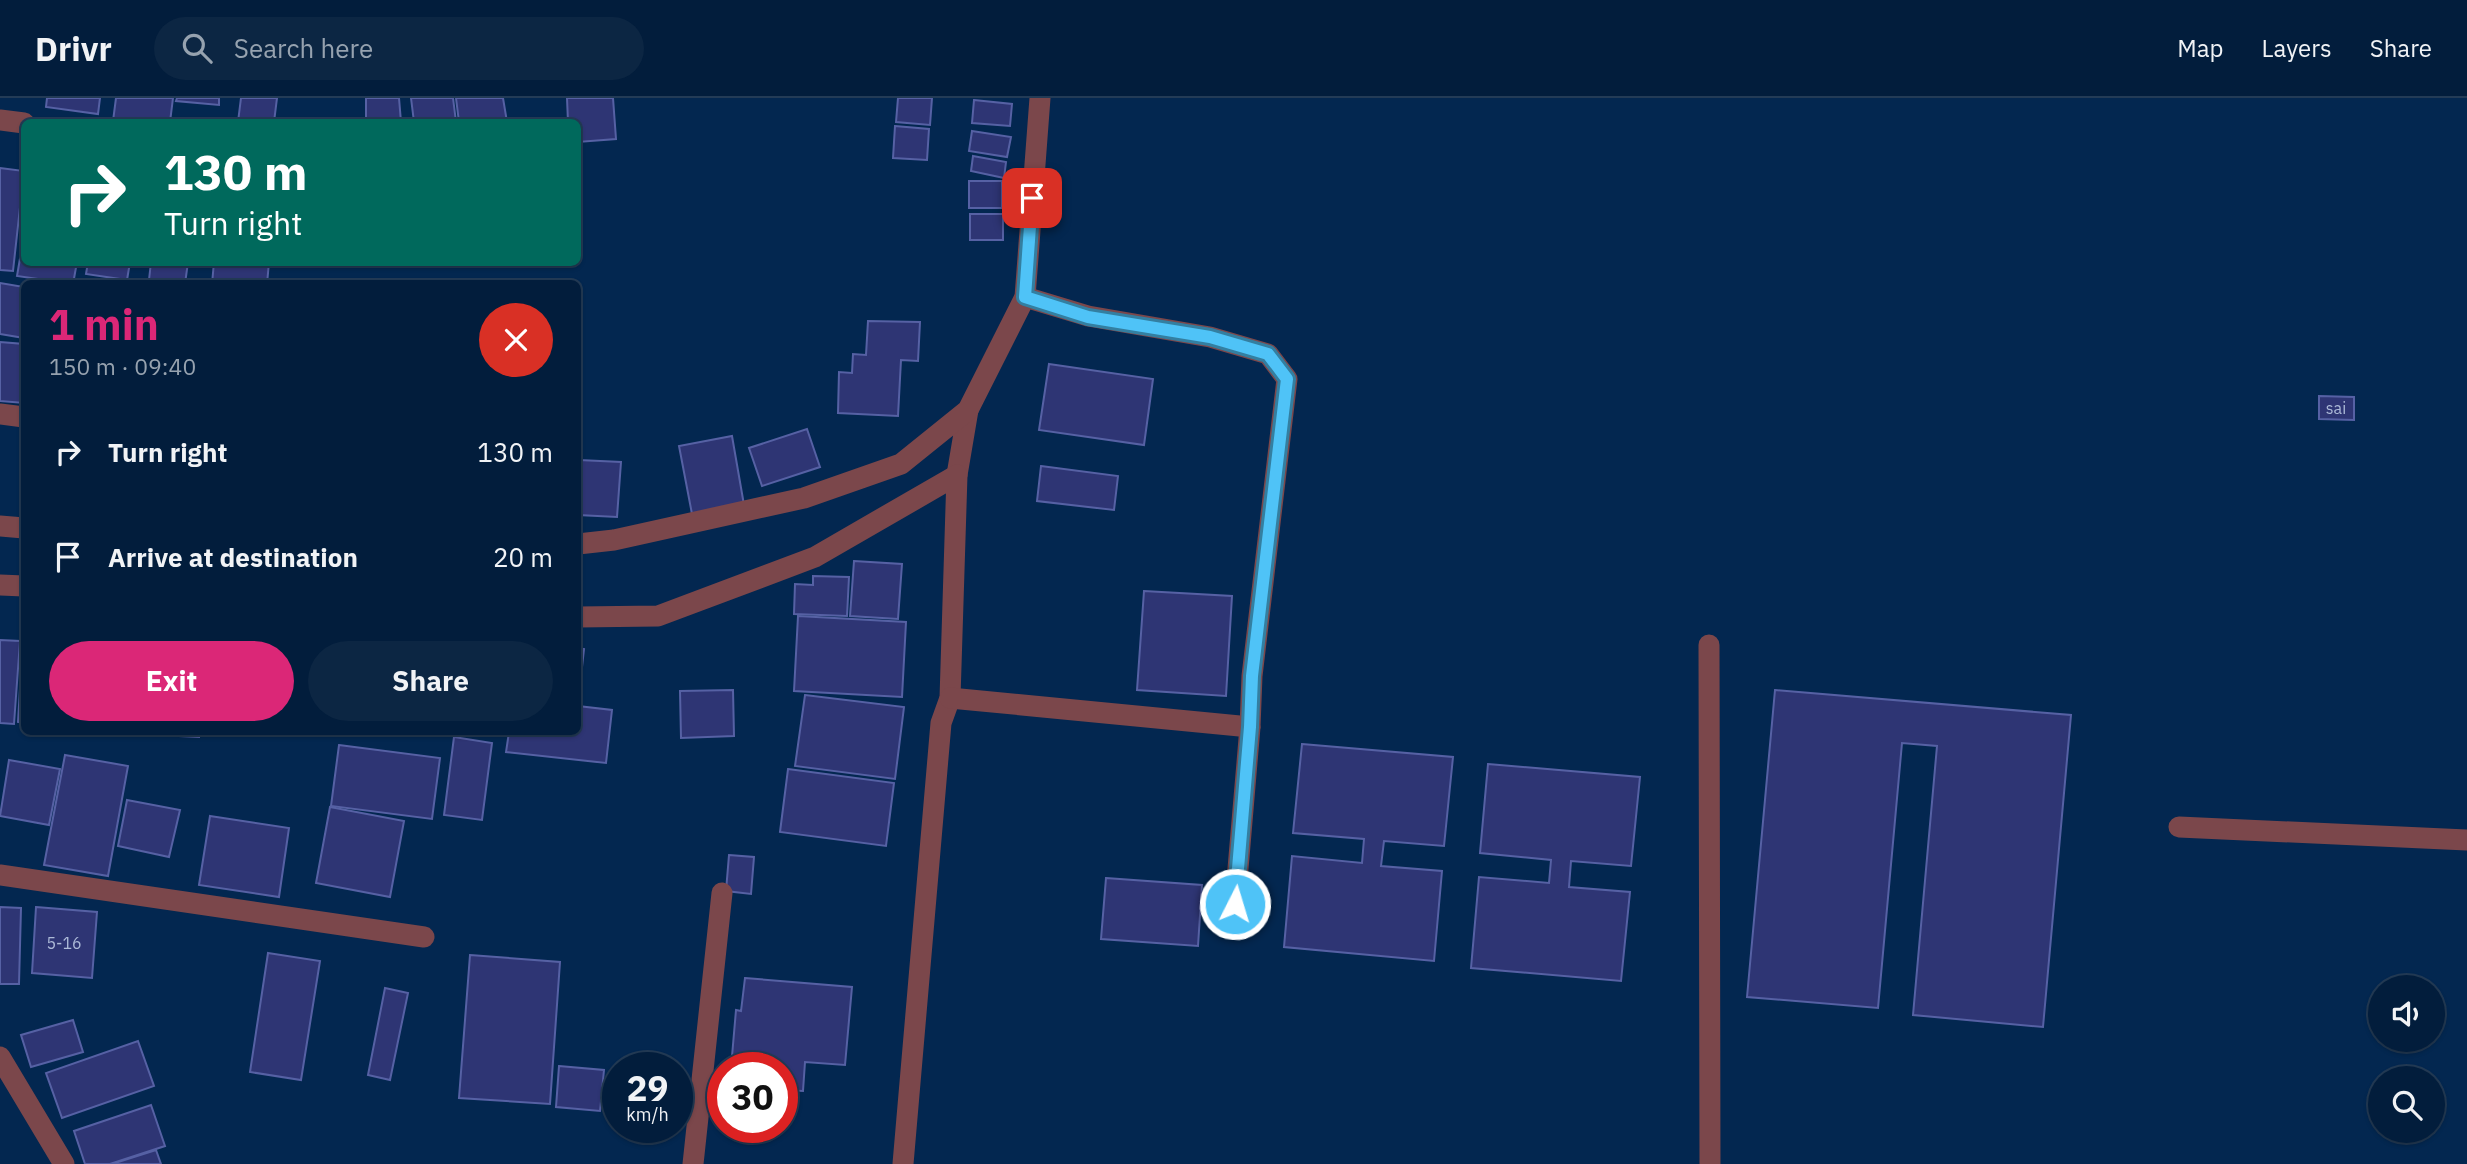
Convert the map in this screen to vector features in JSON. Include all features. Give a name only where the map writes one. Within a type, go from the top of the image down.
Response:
[{"type":"street","points":[[903,1164],[941,723],[950,698],[958,471],[967,415],[1025,297],[1040,98]]},
{"type":"street","points":[[0,120],[21,123]]},
{"type":"street","points":[[1025,297],[1088,317],[1210,337],[1268,354],[1287,379],[1252,676],[1235,904]]},
{"type":"street","points":[[0,414],[21,417]]},
{"type":"street","points":[[581,544],[614,540],[804,498],[901,464],[967,415]]},
{"type":"street","points":[[581,617],[658,616],[815,557],[958,471]]},
{"type":"street","points":[[0,526],[21,528]]},
{"type":"street","points":[[0,585],[21,586]]},
{"type":"street","points":[[1709,645],[1710,1164]]},
{"type":"street","points":[[950,698],[1250,727]]},
{"type":"street","points":[[2179,827],[2467,839]]},
{"type":"street","points":[[0,875],[424,937]]},
{"type":"street","points":[[693,1164],[722,892]]},
{"type":"street","points":[[0,1057],[64,1164]]},
{"type":"building","points":[[47,98],[100,98],[98,114],[46,107]]},
{"type":"building","points":[[116,98],[173,98],[170,119],[113,119]]},
{"type":"building","points":[[177,98],[219,98],[219,105],[176,101]]},
{"type":"building","points":[[241,98],[277,98],[274,119],[238,119]]},
{"type":"building","points":[[366,98],[399,98],[401,119],[366,119]]},
{"type":"building","points":[[411,98],[453,98],[456,119],[414,119]]},
{"type":"building","points":[[456,98],[503,98],[506,119],[459,119]]},
{"type":"building","points":[[567,98],[613,98],[616,139],[581,142],[581,119],[568,119]]},
{"type":"building","points":[[898,98],[932,98],[930,125],[896,122]]},
{"type":"building","points":[[974,100],[1012,104],[1010,126],[972,123]]},
{"type":"building","points":[[895,126],[929,129],[927,160],[893,158]]},
{"type":"building","points":[[972,131],[1011,137],[1007,157],[969,151]]},
{"type":"building","points":[[973,156],[1006,162],[1004,178],[971,171]]},
{"type":"building","points":[[0,168],[21,171],[21,198],[13,271],[0,270]]},
{"type":"building","points":[[969,181],[1002,181],[1002,208],[969,208]]},
{"type":"building","points":[[970,214],[1003,214],[1003,240],[970,240]]},
{"type":"building","points":[[21,253],[21,266],[76,266],[74,280],[17,276]]},
{"type":"building","points":[[87,266],[129,266],[127,280],[86,274]]},
{"type":"building","points":[[151,266],[187,266],[186,280],[149,280]]},
{"type":"building","points":[[214,266],[269,266],[267,280],[212,280]]},
{"type":"building","points":[[0,283],[21,286],[21,338],[0,334]]},
{"type":"building","points":[[868,321],[920,322],[918,361],[901,360],[898,416],[838,413],[839,372],[852,373],[853,354],[866,355]]},
{"type":"building","points":[[0,342],[21,344],[21,403],[0,401]]},
{"type":"building","points":[[1049,364],[1153,379],[1144,445],[1039,430]]},
{"type":"building","points":[[2319,396],[2354,397],[2354,420],[2319,419]]},
{"type":"building","points":[[807,429],[820,467],[762,486],[749,448]]},
{"type":"building","points":[[732,436],[744,505],[692,514],[679,446]]},
{"type":"building","points":[[581,460],[621,462],[617,517],[581,515]]},
{"type":"building","points":[[1041,466],[1118,476],[1114,510],[1037,501]]},
{"type":"building","points":[[854,561],[902,564],[898,619],[850,616]]},
{"type":"building","points":[[813,576],[849,577],[847,616],[794,614],[795,584],[813,585]]},
{"type":"building","points":[[1144,591],[1232,596],[1226,696],[1137,690]]},
{"type":"building","points":[[798,616],[906,622],[902,697],[794,691]]},
{"type":"building","points":[[0,640],[20,641],[14,724],[0,723]]},
{"type":"building","points":[[581,648],[584,649],[581,676]]},
{"type":"building","points":[[21,672],[21,722],[18,722]]},
{"type":"building","points":[[733,690],[734,736],[681,738],[680,691]]},
{"type":"building","points":[[1775,690],[2071,715],[2043,1027],[1913,1015],[1937,746],[1902,743],[1878,1008],[1747,997]]},
{"type":"building","points":[[805,695],[904,707],[895,779],[795,766]]},
{"type":"building","points":[[581,706],[612,710],[606,763],[506,752],[509,735],[581,735]]},
{"type":"building","points":[[158,735],[199,735],[199,737]]},
{"type":"building","points":[[454,737],[492,743],[482,820],[444,815]]},
{"type":"building","points":[[1302,744],[1453,757],[1444,846],[1384,841],[1381,866],[1442,871],[1434,961],[1284,947],[1292,856],[1362,863],[1364,839],[1293,833]]},
{"type":"building","points":[[339,745],[440,758],[432,819],[331,806]]},
{"type":"building","points":[[65,755],[128,766],[108,876],[44,865]]},
{"type":"building","points":[[9,760],[60,769],[49,825],[0,816]]},
{"type":"building","points":[[1488,764],[1640,777],[1631,866],[1571,861],[1569,887],[1630,892],[1621,981],[1471,968],[1479,877],[1549,883],[1551,860],[1480,853]]},
{"type":"building","points":[[788,769],[894,783],[886,846],[780,832]]},
{"type":"building","points":[[127,800],[180,810],[169,857],[118,846]]},
{"type":"building","points":[[330,807],[404,821],[390,897],[316,883]]},
{"type":"building","points":[[210,816],[289,828],[279,897],[199,885]]},
{"type":"building","points":[[729,855],[754,857],[751,894],[726,891]]},
{"type":"building","points":[[1106,878],[1202,885],[1198,946],[1101,939]]},
{"type":"building","points":[[0,907],[21,908],[19,984],[0,984]]},
{"type":"building","points":[[36,907],[97,912],[92,978],[32,973]]},
{"type":"building","points":[[268,953],[320,961],[301,1080],[250,1072]]},
{"type":"building","points":[[470,955],[560,962],[550,1104],[459,1098]]},
{"type":"building","points":[[745,978],[852,987],[845,1065],[805,1062],[803,1091],[798,1091],[798,1052],[732,1052],[736,1010],[741,1011]]},
{"type":"building","points":[[385,988],[408,993],[390,1080],[368,1075]]},
{"type":"building","points":[[73,1020],[83,1052],[31,1067],[21,1035]]},
{"type":"building","points":[[138,1041],[154,1086],[62,1118],[46,1073]]},
{"type":"building","points":[[559,1066],[602,1070],[600,1111],[556,1107]]},
{"type":"building","points":[[151,1105],[165,1146],[110,1164],[85,1164],[74,1131]]},
{"type":"building","points":[[156,1150],[161,1164],[112,1164]]},
{"type":"route","points":[[1032,198],[1025,297],[1088,317],[1210,337],[1268,354],[1287,379],[1252,676],[1235,904]]}]
